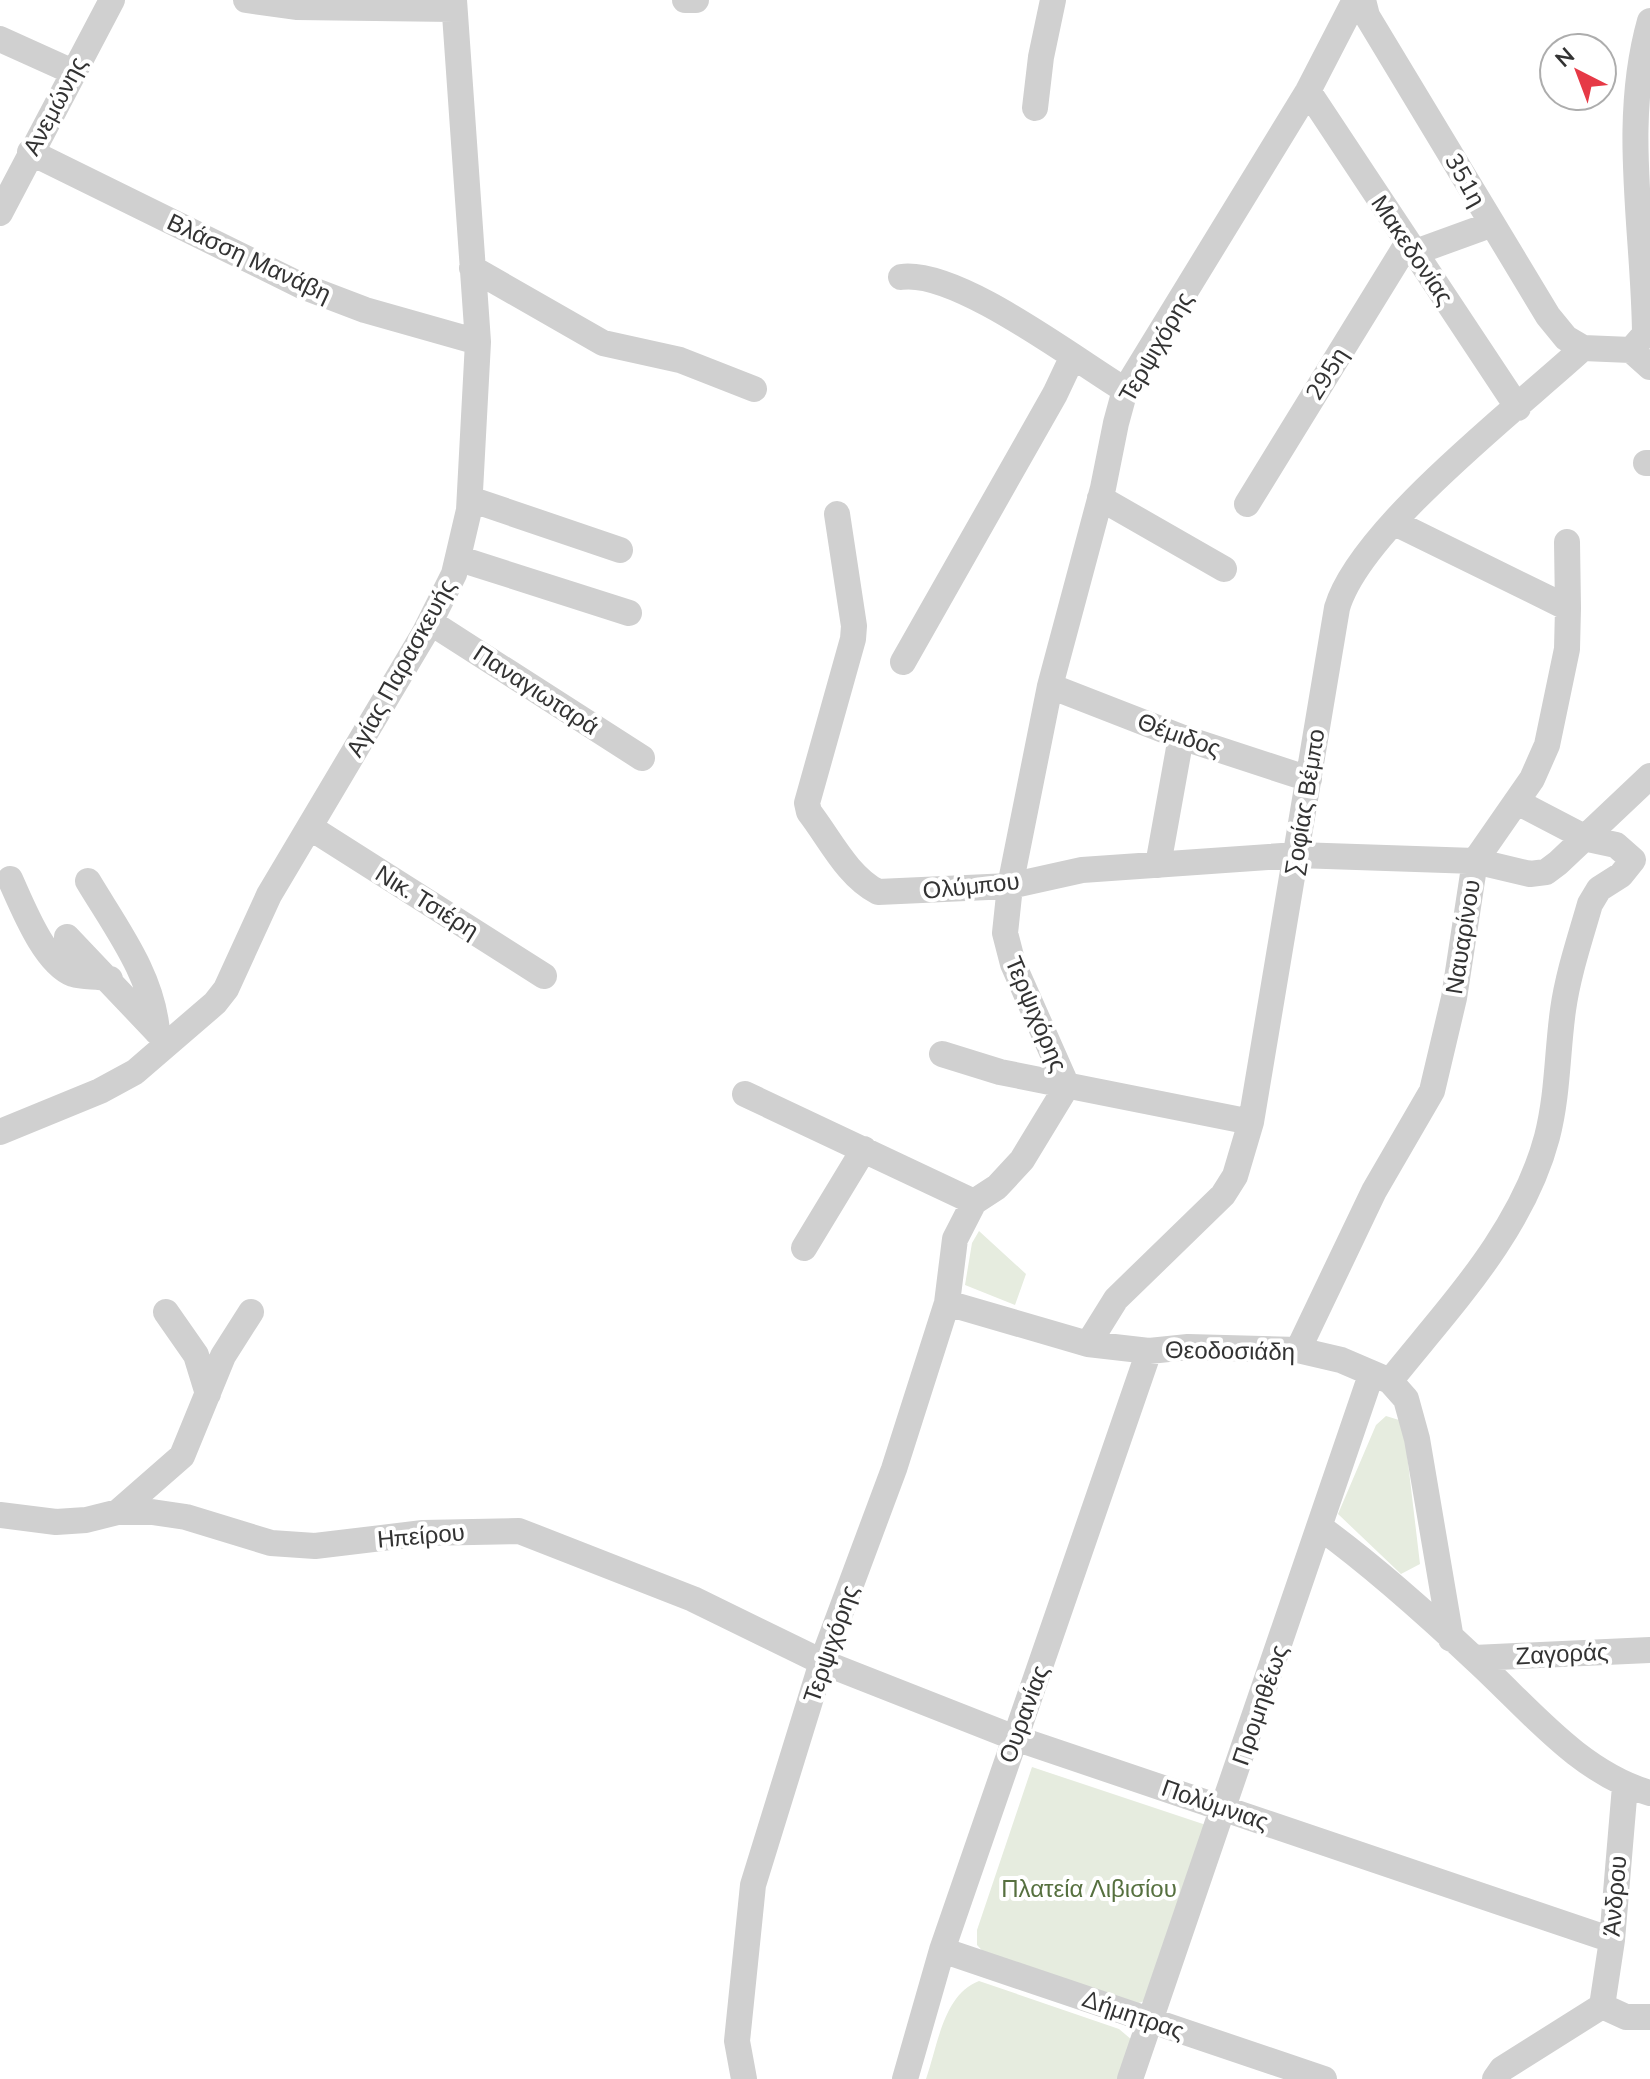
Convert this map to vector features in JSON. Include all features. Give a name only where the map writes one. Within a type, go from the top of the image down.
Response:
[{"type":"street","name":"Ανεμώνης","points":[[2,203],[112,0]]},
{"type":"street","points":[[246,0],[296,7],[454,4]]},
{"type":"street","points":[[685,0],[696,0]]},
{"type":"street","points":[[1035,108],[1041,57],[1053,0]]},
{"type":"street","name":"Τερψιχόρης","points":[[744,2079],[737,2041],[753,1885],[822,1662],[894,1469],[947,1303],[955,1239],[974,1202],[1011,1174],[1042,1131],[1067,1086],[1008,952],[1005,933],[1010,886],[1050,686],[1125,390],[1308,91],[1355,0]]},
{"type":"street","name":"351η","points":[[1363,0],[1367,16],[1490,225],[1557,329],[1583,348]]},
{"type":"street","name":"Αγίας Παρασκευής","points":[[0,1132],[110,1086],[163,1039],[200,1019],[226,989],[269,895],[430,622],[460,559],[470,499],[478,342],[454,4]]},
{"type":"street","points":[[1583,348],[1644,346],[1638,98],[1650,21]]},
{"type":"street","points":[[0,39],[73,72]]},
{"type":"street","name":"Μακεδονίας","points":[[1308,91],[1518,408]]},
{"type":"street","name":"Βλάσση Μανάβη","points":[[30,152],[302,286],[365,310],[478,342]]},
{"type":"street","points":[[1410,248],[1490,225]]},
{"type":"street","name":"295η","points":[[1247,504],[1410,248]]},
{"type":"street","points":[[472,268],[603,343],[680,360],[754,389]]},
{"type":"street","points":[[901,277],[928,277],[1004,313],[1125,390]]},
{"type":"street","name":"Σοφίας Βέμπο","points":[[1088,1344],[1116,1299],[1223,1195],[1235,1176],[1251,1122],[1341,595],[1349,578],[1395,523],[1583,348]]},
{"type":"street","points":[[903,662],[1055,394],[1072,358]]},
{"type":"street","points":[[1100,498],[1224,569]]},
{"type":"street","points":[[470,499],[620,550]]},
{"type":"street","name":"Ολύμπου","points":[[837,514],[854,626],[853,639],[808,795],[809,812],[861,881],[878,892],[1010,886],[1082,870],[1297,855],[1475,861],[1530,874],[1546,872],[1588,839],[1650,776]]},
{"type":"street","points":[[1395,523],[1568,608]]},
{"type":"street","name":"Ναυαρίνου","points":[[1298,1350],[1374,1191],[1432,1091],[1454,998],[1475,861],[1517,802],[1547,745],[1556,717],[1567,649],[1567,542]]},
{"type":"street","points":[[460,559],[629,613]]},
{"type":"street","name":"Παναγιωταρά","points":[[430,622],[642,758]]},
{"type":"street","name":"Θέμιδος","points":[[1050,686],[1181,737],[1309,779]]},
{"type":"street","points":[[1158,865],[1181,737]]},
{"type":"street","points":[[1451,1639],[1417,1439],[1406,1399],[1380,1378],[1487,1260],[1527,1186],[1546,1140],[1558,1086],[1563,1007],[1590,904],[1599,889],[1608,880],[1621,875],[1633,860],[1616,845],[1588,839],[1517,802]]},
{"type":"street","name":"Νικ. Τσιέρη","points":[[311,828],[544,976]]},
{"type":"street","points":[[10,879],[30,922],[55,961],[73,973],[110,979]]},
{"type":"street","points":[[88,881],[136,961],[155,1005],[163,1039]]},
{"type":"street","points":[[67,937],[110,979],[163,1039]]},
{"type":"street","points":[[942,1054],[1000,1072],[1251,1122]]},
{"type":"street","points":[[745,1094],[974,1202]]},
{"type":"street","points":[[804,1248],[864,1149]]},
{"type":"street","name":"Θεοδοσιάδη","points":[[947,1303],[1088,1344],[1149,1351],[1188,1347],[1298,1350],[1341,1360],[1380,1378]]},
{"type":"street","points":[[166,1312],[196,1355],[208,1394]]},
{"type":"street","points":[[118,1512],[182,1456],[223,1356],[251,1312]]},
{"type":"street","name":"Ουρανίας","points":[[905,2079],[942,1950],[1149,1351]]},
{"type":"street","name":"Προμηθέως","points":[[1130,2079],[1321,1528],[1380,1378]]},
{"type":"street","name":"Ηπείρου","points":[[0,1515],[56,1522],[86,1520],[118,1512],[171,1514],[271,1543],[315,1546],[423,1533],[519,1531],[693,1599],[822,1662]]},
{"type":"street","points":[[1321,1528],[1363,1559],[1565,1743],[1625,1786],[1650,1793]]},
{"type":"street","name":"Ζαγοράς","points":[[1474,1658],[1650,1650]]},
{"type":"street","name":"Πολύμνιας","points":[[822,1662],[1015,1738],[1612,1940]]},
{"type":"street","name":"Άνδρου","points":[[1602,2006],[1612,1940],[1625,1786]]},
{"type":"street","name":"Δήμητρας","points":[[942,1950],[1324,2079]]},
{"type":"street","points":[[1495,2079],[1502,2069],[1602,2006],[1626,2017],[1650,2017]]},
{"type":"green space","points":[[979,1231],[1026,1274],[1015,1305],[965,1285],[972,1243]]},
{"type":"green space","points":[[1386,1416],[1399,1420],[1404,1429],[1420,1564],[1401,1574],[1338,1514],[1376,1425]]},
{"type":"green space","name":"Πλατεία Λιβισίου","points":[[1032,1767],[1206,1825],[1147,2000],[1136,2004],[991,1960],[977,1945],[977,1930]]},
{"type":"green space","points":[[979,1981],[1119,2029],[1132,2040],[1126,2079],[926,2079],[950,2009],[957,1997]]}]
